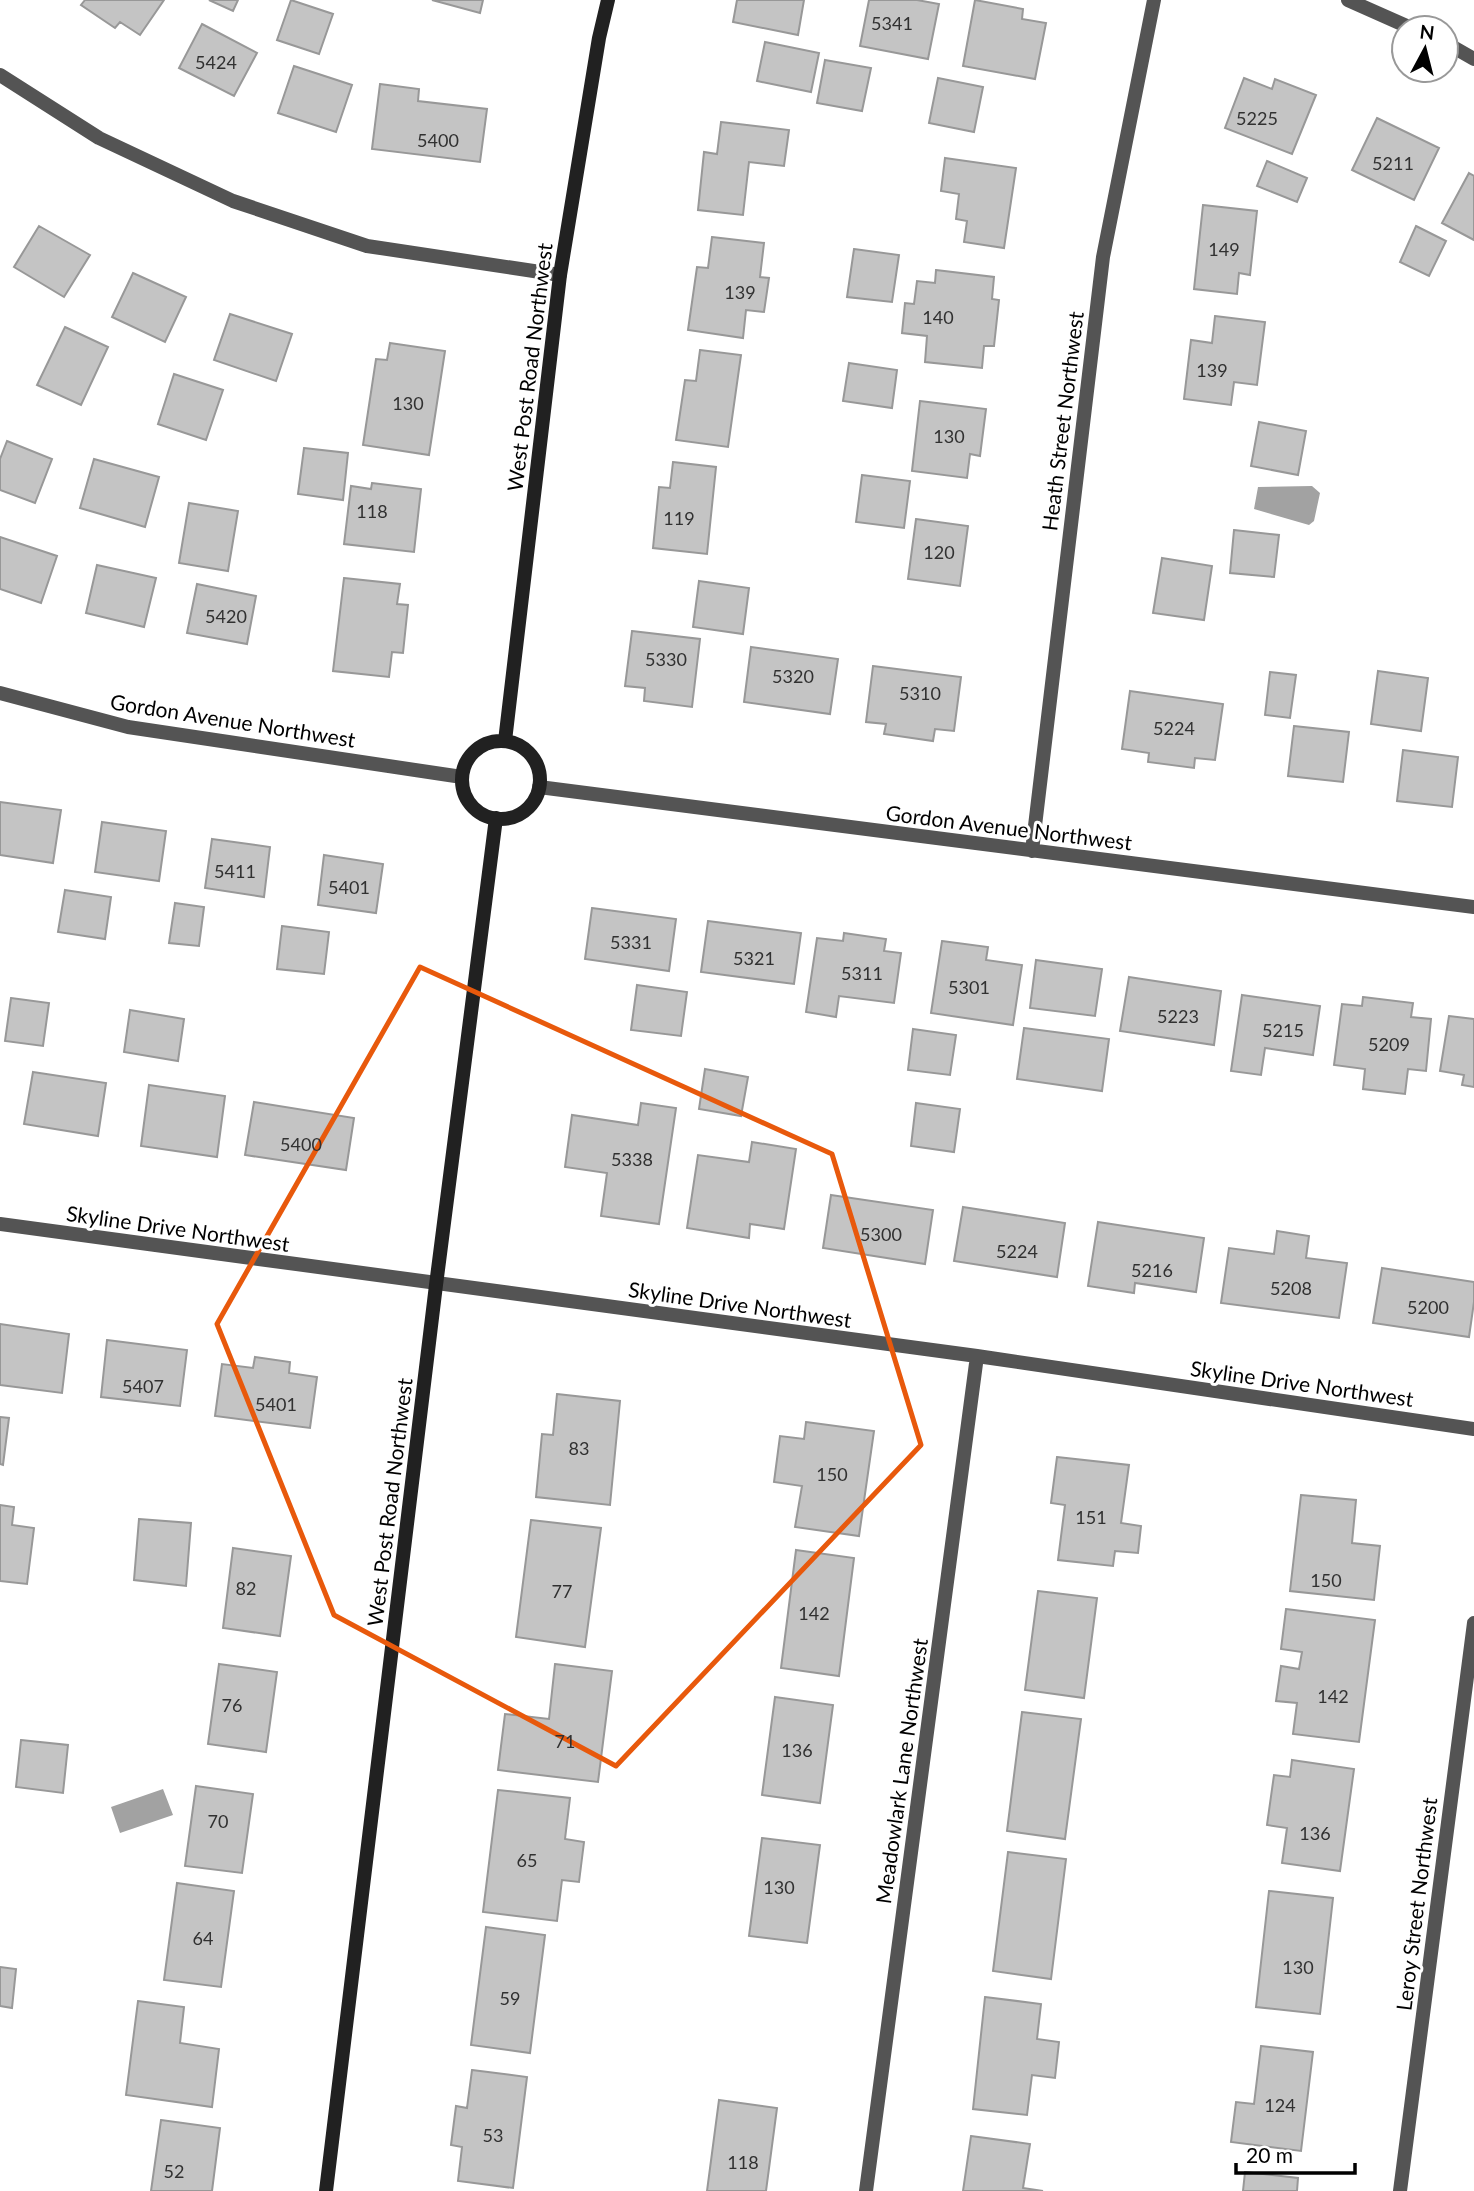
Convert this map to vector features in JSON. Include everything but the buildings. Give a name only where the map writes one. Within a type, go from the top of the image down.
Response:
[{"type":"street","name":"West Post Road Northwest","points":[[505,741],[560,275],[598,38],[608,0]]},
{"type":"street","name":"Heath Street Northwest","points":[[1032,851],[1103,257],[1154,0]]},
{"type":"street","points":[[1348,0],[1390,19]]},
{"type":"street","points":[[0,75],[99,138],[233,201],[367,246],[560,275]]},
{"type":"street","name":"Gordon Avenue Northwest","points":[[0,693],[128,727],[462,777]]},
{"type":"street","points":[[505,741],[528,751],[536,762],[540,774],[539,788],[536,798],[519,814],[496,818],[475,808],[468,799],[462,777],[472,754],[481,746],[505,741]]},
{"type":"street","name":"Gordon Avenue Northwest","points":[[539,788],[1474,907]]},
{"type":"street","name":"West Post Road Northwest","points":[[326,2191],[436,1284],[496,818]]},
{"type":"street","name":"Skyline Drive Northwest","points":[[0,1224],[977,1356],[1474,1429]]},
{"type":"street","name":"Meadowlark Lane Northwest","points":[[866,2191],[977,1356]]},
{"type":"street","name":"Leroy Street Northwest","points":[[1400,2191],[1474,1623]]},
{"type":"highlighted area","points":[[420,967],[832,1154],[921,1445],[616,1766],[334,1615],[217,1324]]},
{"type":"shaded area","points":[[1312,486],[1320,493],[1314,521],[1309,525],[1254,509],[1258,487]]},
{"type":"shaded area","points":[[163,1789],[173,1815],[120,1833],[111,1807]]}]
